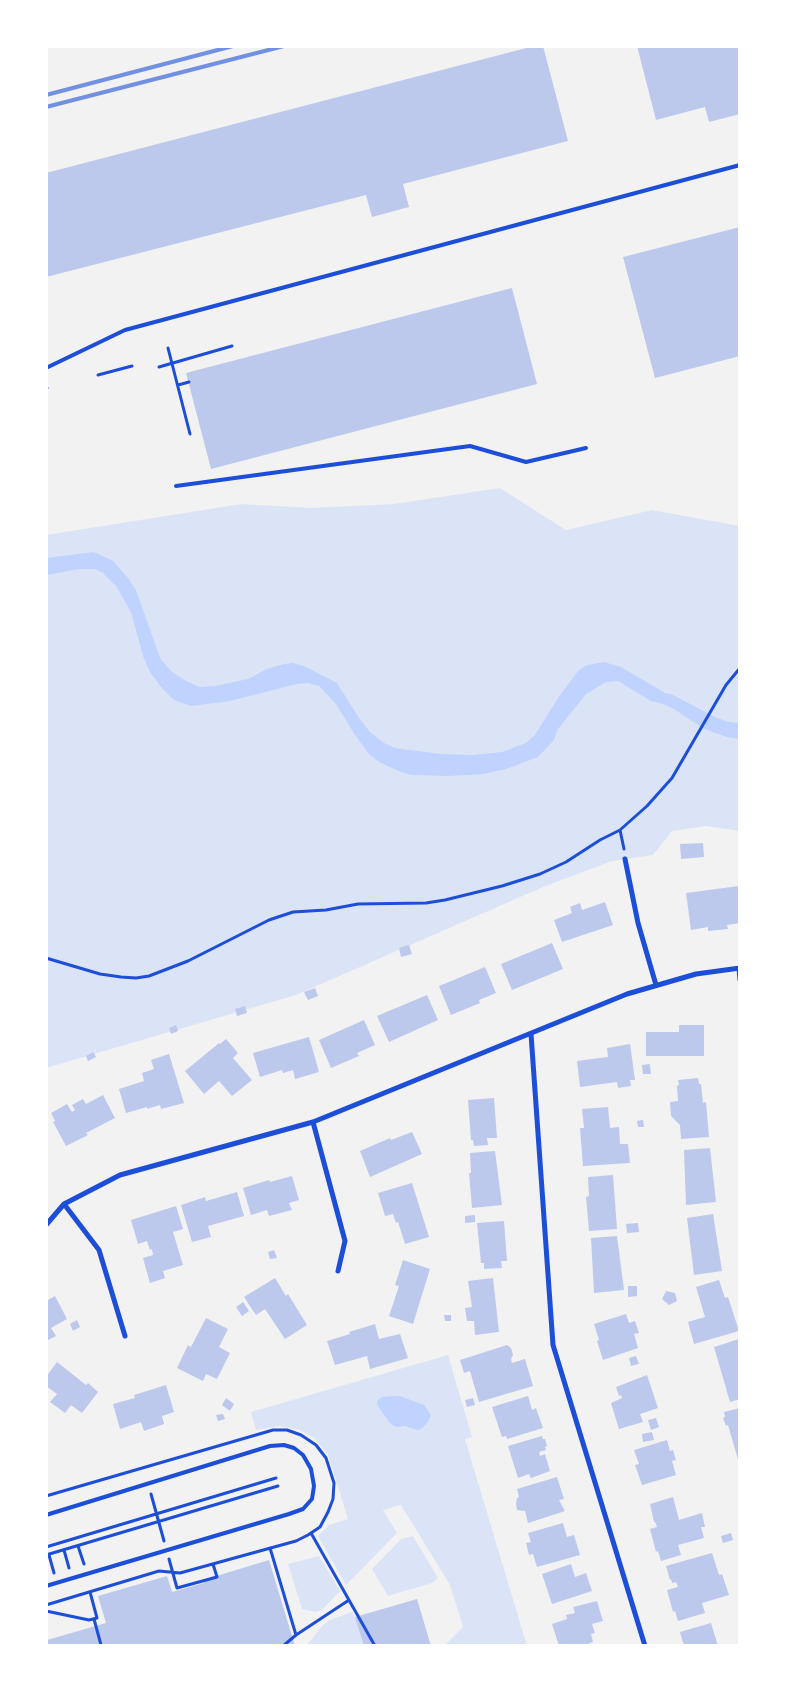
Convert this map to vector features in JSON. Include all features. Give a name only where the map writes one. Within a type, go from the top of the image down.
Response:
[{"type":"street","points":[[625,859],[638,923],[656,985]]},
{"type":"street","points":[[46,1225],[64,1204],[120,1175],[313,1122],[627,994],[696,974],[739,968],[740,980]]},
{"type":"street","points":[[531,1034],[553,1345],[645,1646]]},
{"type":"street","points":[[313,1122],[345,1241],[338,1271]]},
{"type":"street","points":[[64,1204],[99,1250],[125,1336]]},
{"type":"lane","points":[[46,368],[125,330],[740,165]]},
{"type":"lane","points":[[176,486],[470,446],[526,462],[586,448]]},
{"type":"lane","points":[[46,1515],[270,1446],[284,1445],[294,1448],[303,1455],[311,1469],[314,1486],[312,1499],[302,1509],[289,1514],[46,1586]]},
{"type":"path","points":[[159,367],[232,346]]},
{"type":"path","points":[[168,348],[190,434]]},
{"type":"path","points":[[98,375],[132,366]]},
{"type":"path","points":[[178,385],[188,382]]},
{"type":"path","points":[[46,958],[100,974],[121,978],[149,976],[195,958],[269,920],[293,912],[326,910],[358,904],[426,903],[445,900],[502,886],[554,868],[620,830],[646,806],[672,778],[715,703],[732,676],[740,668]]},
{"type":"path","points":[[620,830],[625,859]]},
{"type":"path","points":[[46,1496],[273,1430],[287,1430],[301,1434],[316,1445],[326,1458],[334,1483],[333,1499],[320,1526],[296,1541],[180,1573],[158,1571],[46,1605]]},
{"type":"path","points":[[46,1547],[276,1478]]},
{"type":"path","points":[[58,1583],[48,1555],[278,1486]]},
{"type":"path","points":[[222,1494],[224,1502]]},
{"type":"path","points":[[311,1533],[375,1646]]},
{"type":"path","points":[[90,1534],[93,1542]]},
{"type":"path","points":[[78,1546],[87,1574]]},
{"type":"path","points":[[270,1548],[296,1634]]},
{"type":"path","points":[[64,1550],[72,1579]]},
{"type":"path","points":[[90,1592],[97,1618],[94,1619],[102,1645],[98,1646]]},
{"type":"path","points":[[283,1646],[296,1634],[349,1600]]},
{"type":"path","points":[[46,1611],[89,1620],[94,1619]]},
{"type":"shaded area","points":[[500,488],[566,530],[652,510],[740,526],[740,831],[706,826],[672,831],[653,855],[612,861],[543,887],[296,995],[46,1068],[46,535],[241,504],[311,508],[394,504]]},
{"type":"shaded area","points":[[448,1355],[472,1437],[465,1439],[527,1646],[444,1646],[463,1627],[450,1585],[401,1505],[383,1510],[397,1533],[346,1585],[318,1536],[329,1525],[348,1519],[328,1455],[314,1438],[300,1430],[279,1426],[256,1430],[251,1412]]},
{"type":"shaded area","points":[[413,1536],[438,1578],[432,1583],[388,1596],[372,1569],[401,1539]]},
{"type":"shaded area","points":[[319,1556],[340,1591],[322,1610],[315,1612],[302,1609],[288,1564]]},
{"type":"shaded area","points":[[352,1612],[370,1646],[306,1646],[323,1625],[330,1620]]},
{"type":"water","points":[[94,552],[113,561],[128,578],[136,590],[160,658],[171,671],[186,681],[200,687],[215,686],[248,679],[267,669],[284,664],[293,663],[304,666],[337,683],[370,732],[384,743],[395,748],[440,754],[473,755],[502,752],[526,743],[535,735],[558,698],[579,670],[587,665],[604,662],[621,667],[665,693],[671,694],[717,718],[740,723],[740,739],[727,737],[704,729],[674,709],[651,701],[618,681],[606,682],[586,694],[558,729],[554,740],[538,757],[506,769],[483,774],[448,776],[412,775],[401,772],[379,762],[369,754],[336,704],[319,686],[308,683],[297,684],[230,701],[191,706],[174,700],[150,672],[143,656],[131,612],[116,586],[103,573],[95,569],[80,569],[46,575],[46,558]]},
{"type":"water","points":[[400,1396],[424,1405],[431,1415],[428,1422],[421,1429],[417,1430],[405,1426],[394,1426],[378,1406],[377,1401],[382,1397]]},
{"type":"building","points":[[534,46],[543,46],[568,141],[403,184],[409,207],[372,217],[366,195],[46,277],[46,173]]},
{"type":"building","points":[[637,46],[740,46],[740,98],[738,99],[740,114],[709,122],[705,107],[656,120]]},
{"type":"building","points":[[740,227],[740,356],[655,378],[623,257]]},
{"type":"building","points":[[512,288],[537,384],[211,469],[186,373]]},
{"type":"building","points":[[703,843],[704,857],[681,859],[680,844]]},
{"type":"building","points":[[739,886],[740,923],[727,925],[728,929],[708,931],[708,927],[691,930],[686,893]]},
{"type":"building","points":[[605,902],[613,925],[562,942],[554,920],[572,913],[570,907],[580,903],[582,910]]},
{"type":"building","points":[[552,943],[563,969],[512,990],[501,964]]},
{"type":"building","points":[[409,945],[412,954],[401,957],[399,948]]},
{"type":"building","points":[[485,967],[496,993],[479,1000],[480,1003],[451,1015],[439,986]]},
{"type":"building","points":[[315,988],[318,996],[308,1000],[304,992]]},
{"type":"building","points":[[427,995],[438,1020],[389,1042],[377,1016]]},
{"type":"building","points":[[245,1006],[247,1013],[237,1016],[235,1009]]},
{"type":"building","points":[[364,1020],[375,1045],[357,1053],[359,1056],[331,1068],[319,1040]]},
{"type":"building","points":[[176,1025],[178,1031],[171,1034],[169,1028]]},
{"type":"building","points":[[679,1025],[704,1025],[704,1056],[646,1056],[646,1032],[679,1032]]},
{"type":"building","points":[[309,1037],[319,1072],[295,1079],[293,1070],[283,1073],[282,1070],[260,1077],[253,1053]]},
{"type":"building","points":[[226,1039],[238,1053],[233,1058],[252,1080],[232,1096],[219,1081],[204,1094],[185,1071]]},
{"type":"building","points":[[630,1044],[635,1080],[630,1080],[631,1086],[618,1088],[617,1082],[580,1087],[577,1061],[608,1057],[607,1048]]},
{"type":"building","points":[[93,1052],[96,1057],[88,1061],[86,1056]]},
{"type":"building","points":[[169,1054],[184,1103],[161,1109],[160,1105],[147,1109],[147,1107],[126,1113],[119,1089],[144,1081],[142,1073],[154,1069],[151,1060]]},
{"type":"building","points":[[650,1064],[651,1074],[643,1074],[642,1065]]},
{"type":"building","points":[[698,1078],[699,1084],[701,1084],[703,1103],[706,1102],[709,1137],[681,1139],[680,1125],[671,1116],[670,1102],[678,1101],[678,1080]]},
{"type":"building","points":[[103,1095],[115,1118],[66,1146],[53,1122],[55,1121],[51,1113],[67,1104],[72,1112],[75,1110],[72,1105],[83,1099],[86,1104]]},
{"type":"building","points":[[494,1098],[497,1138],[487,1138],[488,1145],[474,1146],[473,1140],[471,1140],[468,1100]]},
{"type":"building","points":[[608,1107],[610,1128],[619,1127],[620,1144],[628,1144],[630,1163],[583,1166],[580,1128],[584,1128],[582,1109]]},
{"type":"building","points":[[643,1120],[644,1127],[638,1127],[637,1121]]},
{"type":"building","points":[[412,1132],[422,1154],[370,1177],[360,1151],[390,1138],[391,1140]]},
{"type":"building","points":[[710,1148],[716,1202],[686,1205],[684,1150]]},
{"type":"building","points":[[495,1151],[502,1205],[472,1208],[469,1173],[471,1173],[470,1153]]},
{"type":"building","points":[[613,1175],[617,1229],[589,1231],[586,1197],[589,1196],[588,1177]]},
{"type":"building","points":[[292,1176],[299,1200],[289,1203],[292,1210],[269,1216],[267,1210],[251,1215],[243,1188],[269,1180],[270,1182]]},
{"type":"building","points":[[412,1183],[429,1237],[405,1244],[398,1222],[396,1223],[393,1214],[385,1216],[378,1193]]},
{"type":"building","points":[[237,1192],[244,1216],[208,1226],[211,1237],[192,1242],[181,1205],[205,1197],[206,1201]]},
{"type":"building","points":[[176,1206],[183,1229],[173,1232],[183,1265],[163,1271],[165,1278],[150,1283],[143,1258],[153,1255],[152,1249],[150,1250],[147,1241],[138,1244],[131,1220]]},
{"type":"building","points":[[713,1214],[722,1271],[694,1275],[687,1218]]},
{"type":"building","points":[[475,1215],[475,1222],[465,1223],[465,1216]]},
{"type":"building","points":[[504,1221],[507,1261],[501,1261],[502,1268],[484,1269],[484,1263],[481,1263],[477,1223]]},
{"type":"building","points":[[638,1223],[639,1232],[627,1233],[626,1224]]},
{"type":"building","points":[[617,1236],[624,1290],[594,1293],[591,1238]]},
{"type":"building","points":[[274,1250],[277,1258],[270,1259],[268,1252]]},
{"type":"building","points":[[403,1260],[430,1269],[413,1324],[389,1316],[399,1286],[395,1285]]},
{"type":"building","points":[[275,1278],[286,1296],[288,1294],[307,1325],[285,1339],[265,1309],[256,1315],[244,1297]]},
{"type":"building","points":[[493,1278],[499,1332],[475,1335],[474,1321],[467,1321],[465,1308],[472,1307],[468,1281]]},
{"type":"building","points":[[719,1280],[725,1298],[728,1297],[739,1331],[694,1344],[688,1322],[705,1317],[696,1287]]},
{"type":"building","points":[[628,1286],[637,1286],[637,1296],[628,1297]]},
{"type":"building","points":[[666,1291],[675,1293],[677,1301],[669,1305],[662,1299]]},
{"type":"building","points":[[55,1296],[67,1319],[51,1328],[56,1336],[46,1341],[46,1301]]},
{"type":"building","points":[[243,1302],[249,1311],[242,1316],[236,1307]]},
{"type":"building","points":[[626,1314],[629,1323],[635,1321],[639,1333],[634,1334],[638,1348],[603,1360],[594,1324]]},
{"type":"building","points":[[444,1315],[451,1315],[451,1321],[445,1321]]},
{"type":"building","points":[[206,1318],[228,1329],[219,1347],[230,1353],[217,1379],[206,1374],[203,1381],[177,1368],[188,1345],[191,1347]]},
{"type":"building","points":[[77,1320],[80,1327],[73,1331],[70,1324]]},
{"type":"building","points":[[375,1324],[379,1339],[400,1334],[408,1358],[370,1369],[367,1356],[335,1365],[327,1341]]},
{"type":"building","points":[[739,1339],[740,1399],[730,1402],[714,1347]]},
{"type":"building","points":[[507,1345],[511,1348],[513,1355],[512,1363],[525,1359],[533,1386],[479,1402],[470,1371],[464,1373],[460,1360]]},
{"type":"building","points":[[636,1356],[639,1364],[631,1366],[629,1358]]},
{"type":"building","points":[[57,1362],[98,1392],[82,1413],[71,1405],[65,1413],[50,1402],[57,1394],[46,1386],[46,1377]]},
{"type":"building","points":[[647,1375],[658,1408],[640,1414],[643,1422],[619,1429],[611,1403],[622,1398],[621,1395],[619,1396],[616,1387]]},
{"type":"building","points":[[166,1385],[174,1412],[162,1416],[164,1424],[144,1431],[141,1422],[120,1429],[113,1404],[135,1398],[134,1395]]},
{"type":"building","points":[[528,1396],[532,1410],[536,1408],[543,1428],[507,1439],[506,1436],[502,1437],[492,1407]]},
{"type":"building","points":[[226,1398],[234,1404],[230,1411],[222,1405]]},
{"type":"building","points":[[473,1398],[475,1405],[467,1407],[465,1400]]},
{"type":"building","points":[[740,1408],[739,1463],[728,1425],[726,1426],[723,1418],[725,1417],[724,1412]]},
{"type":"building","points":[[223,1414],[225,1419],[218,1421],[216,1415]]},
{"type":"building","points":[[656,1418],[659,1427],[651,1430],[648,1420]]},
{"type":"building","points":[[652,1432],[654,1440],[643,1442],[642,1434]]},
{"type":"building","points":[[542,1436],[547,1446],[545,1447],[546,1450],[539,1452],[540,1456],[545,1454],[550,1471],[531,1478],[529,1474],[518,1478],[508,1446]]},
{"type":"building","points":[[667,1440],[670,1451],[673,1450],[676,1460],[672,1461],[676,1475],[642,1485],[635,1465],[639,1464],[634,1450]]},
{"type":"building","points":[[557,1477],[564,1499],[559,1500],[565,1511],[528,1523],[525,1511],[517,1510],[516,1504],[519,1497],[517,1489]]},
{"type":"building","points":[[673,1497],[679,1520],[702,1513],[705,1527],[701,1527],[704,1538],[678,1545],[681,1555],[661,1561],[658,1551],[656,1552],[650,1529],[657,1527],[650,1504]]},
{"type":"building","points":[[563,1523],[567,1537],[574,1535],[580,1555],[537,1567],[533,1554],[529,1555],[526,1543],[531,1542],[528,1533]]},
{"type":"building","points":[[731,1533],[733,1540],[723,1543],[721,1536]]},
{"type":"building","points":[[712,1553],[719,1575],[722,1574],[729,1595],[702,1603],[705,1613],[678,1621],[675,1611],[673,1612],[667,1590],[678,1587],[676,1582],[672,1583],[670,1580],[666,1566]]},
{"type":"building","points":[[269,1560],[295,1646],[49,1646],[47,1640],[106,1623],[98,1596],[167,1576],[172,1592],[204,1583],[203,1580]]},
{"type":"building","points":[[571,1564],[575,1577],[586,1573],[592,1591],[552,1604],[542,1574]]},
{"type":"building","points":[[417,1599],[431,1646],[364,1646],[355,1617]]},
{"type":"building","points":[[597,1601],[603,1621],[592,1624],[595,1633],[591,1634],[593,1642],[582,1646],[559,1646],[552,1624],[567,1619],[566,1615],[575,1613],[573,1607]]},
{"type":"building","points":[[711,1623],[718,1646],[684,1646],[680,1632]]},
{"type":"railway","points":[[46,95],[233,46]]},
{"type":"railway","points":[[46,107],[284,46]]}]
